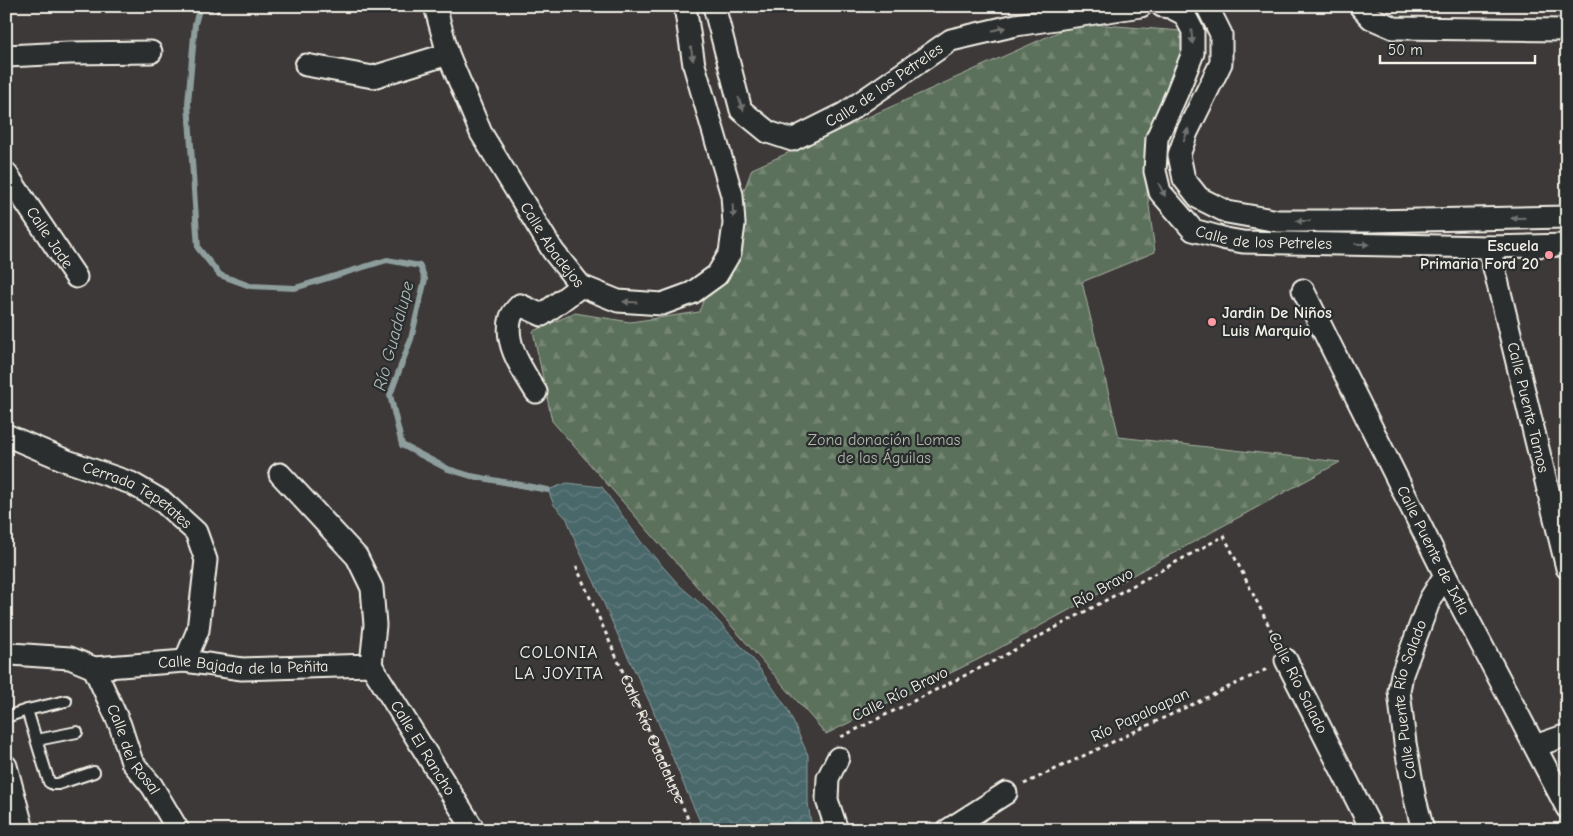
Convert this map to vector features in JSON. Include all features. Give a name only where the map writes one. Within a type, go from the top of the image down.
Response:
[{"type":"street","name":"Calle Abadejos","points":[[435,6],[448,54],[481,133],[553,251],[581,286],[618,301],[662,304],[692,293],[717,275],[730,252],[734,224],[732,195],[694,65],[684,6]]},
{"type":"street","name":"Calle de los Petreles","points":[[714,6],[741,110],[768,132],[792,140],[844,114],[951,40],[1016,25],[1141,6]]},
{"type":"street","name":"Calle de los Petreles","points":[[1162,6],[1170,7],[1184,14],[1193,31],[1193,53],[1157,138],[1154,171],[1160,192],[1193,230],[1243,242],[1489,247],[1567,246]]},
{"type":"street","name":"Calle de los Petreles","points":[[1206,6],[1221,34],[1220,63],[1187,132],[1180,155],[1184,179],[1199,198],[1227,212],[1278,220],[1371,221],[1567,217]]},
{"type":"street","points":[[1360,6],[1371,18],[1394,28],[1567,30]]},
{"type":"street","points":[[6,56],[151,52]]},
{"type":"street","points":[[306,65],[373,77],[448,54]]},
{"type":"street","name":"Calle Jade","points":[[6,173],[76,277]]},
{"type":"street","name":"Calle Puente Tamos","points":[[1489,247],[1567,568]]},
{"type":"street","points":[[536,392],[510,341],[511,316],[520,305],[542,315],[581,286]]},
{"type":"street","name":"Calle Puente de Ixtla","points":[[1302,290],[1445,575],[1567,808]]},
{"type":"street","name":"Cerrada Tepetates","points":[[6,435],[67,461],[131,483],[162,501],[196,532],[206,560],[198,630],[185,661]]},
{"type":"street","points":[[280,474],[357,557],[372,588],[375,625],[371,665]]},
{"type":"street","name":"Calle Puente Río Salado","points":[[1423,830],[1405,743],[1399,691],[1402,674],[1430,599],[1445,575]]},
{"type":"street","name":"Calle Bajada de la Peñita","points":[[6,654],[70,658],[94,668],[185,661],[242,669],[371,665]]},
{"type":"street","name":"Calle Río Salado","points":[[1286,660],[1372,830]]},
{"type":"street","name":"Calle El Rancho","points":[[371,665],[474,830]]},
{"type":"street","name":"Calle del Rosal","points":[[94,668],[120,725],[132,762],[152,786],[178,830]]},
{"type":"street","points":[[1535,746],[1567,735]]},
{"type":"street","points":[[837,830],[827,800],[828,778],[838,758]]},
{"type":"street","points":[[6,766],[23,830]]},
{"type":"street","points":[[948,830],[1006,793]]},
{"type":"lane","points":[[6,717],[66,701]]},
{"type":"lane","points":[[27,710],[49,782],[58,784],[94,772]]},
{"type":"lane","points":[[37,740],[77,732]]},
{"type":"path","points":[[193,6],[219,12]]},
{"type":"path","name":"Calle Río Salado","points":[[1224,536],[1286,660]]},
{"type":"path","name":"Río Bravo","points":[[994,661],[1224,536]]},
{"type":"path","name":"Calle Río Guadalupe","points":[[576,566],[693,830]]},
{"type":"path","name":"Río Papaloapan","points":[[1006,793],[1286,660]]},
{"type":"path","name":"Calle Río Bravo","points":[[838,758],[833,741],[994,661]]},
{"type":"green space","name":"Zona donación Lomas de las Águilas","points":[[1078,23],[1194,32],[1147,190],[1155,252],[1082,282],[1119,437],[1340,462],[983,657],[826,734],[552,421],[533,331],[575,313],[630,322],[699,312],[752,169]]},
{"type":"water","points":[[567,483],[602,487],[641,542],[681,587],[706,608],[752,658],[787,708],[808,755],[808,803],[812,830],[704,830],[651,705],[577,546],[567,519],[554,505],[548,490]]},
{"type":"waterway","name":"Río Guadalupe","points":[[200,6],[195,24],[188,103],[198,248],[220,275],[250,286],[295,288],[387,260],[420,266],[425,279],[411,339],[390,395],[402,445],[448,469],[471,476],[548,490]]},
{"type":"place","name":"Escuela Primaria Ford 20","points":[[1549,255]]},
{"type":"place","name":"Jardin De Niños Luis Marquio","points":[[1212,322]]},
{"type":"district","name":"COLONIA LA JOYITA","points":[[559,662]]}]
